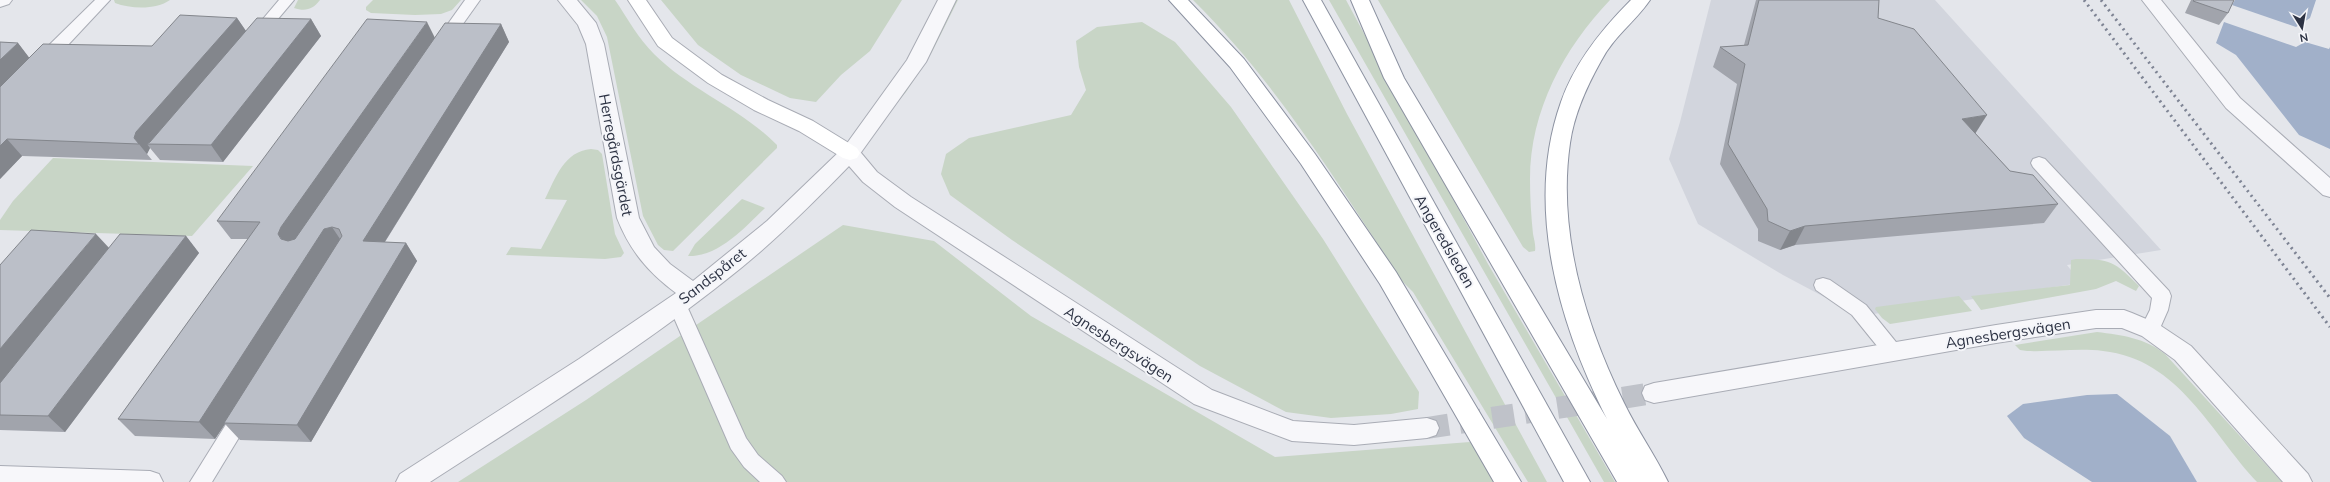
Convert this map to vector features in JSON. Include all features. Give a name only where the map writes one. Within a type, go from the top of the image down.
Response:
[{"type":"main road","points":[[636,0],[665,42],[715,79],[761,105],[806,126],[850,153]]},
{"type":"main road","points":[[1178,0],[1237,63],[1308,159],[1388,278],[1508,482]]},
{"type":"main road","name":"Angeredsleden","points":[[1312,0],[1405,170],[1512,358],[1578,482]]},
{"type":"main road","points":[[1360,0],[1394,78],[1646,480]]},
{"type":"main road","points":[[1641,0],[1603,42],[1590,61],[1565,116],[1557,154],[1555,219],[1570,293],[1606,392],[1646,480]]},
{"type":"street","name":"Herregårdsgärdet","points":[[567,0],[587,23],[595,44],[628,218],[635,238],[685,298]]},
{"type":"street","name":"Sandspåret","points":[[409,482],[516,413],[685,298],[799,205],[850,153],[916,62],[947,0]]},
{"type":"street","points":[[2151,0],[2233,103],[2330,190]]},
{"type":"street","name":"Agnesbergsvägen","points":[[850,153],[870,177],[903,202],[1204,397],[1292,431],[1354,435],[1427,428]]},
{"type":"street","name":"Agnesbergsvägen","points":[[1654,393],[2096,319],[2124,319],[2150,330],[2183,353],[2298,482]]},
{"type":"street","points":[[0,477],[150,482]]},
{"type":"lane","points":[[42,62],[103,0]]},
{"type":"lane","points":[[248,45],[287,0]]},
{"type":"lane","points":[[435,53],[472,0]]},
{"type":"lane","points":[[2040,163],[2162,296],[2159,310],[2150,330]]},
{"type":"lane","points":[[1823,285],[1859,310],[1893,352]]},
{"type":"lane","points":[[685,298],[738,444],[751,461],[775,482]]},
{"type":"lane","points":[[201,482],[256,394]]},
{"type":"shaded area","points":[[1711,0],[1935,0],[2161,250],[2067,265],[2081,283],[1860,316],[1783,275],[1698,224],[1669,159]]},
{"type":"green space","points":[[114,0],[170,0],[158,6],[143,8],[121,5],[115,3]]},
{"type":"green space","points":[[298,0],[320,0],[312,8],[302,10],[294,8]]},
{"type":"green space","points":[[373,0],[461,0],[452,10],[441,14],[415,15],[371,13],[366,10],[366,7]]},
{"type":"green space","points":[[581,0],[615,0],[643,41],[668,67],[748,121],[777,145],[777,148],[673,251],[664,250],[658,245],[643,216],[607,37],[597,16]]},
{"type":"green space","points":[[661,0],[902,0],[870,51],[841,75],[816,102],[790,98],[741,75],[698,45]]},
{"type":"green space","points":[[948,0],[958,0],[932,52],[906,92],[890,111]]},
{"type":"green space","points":[[1193,0],[1289,0],[1347,114],[1547,482],[1528,482],[1413,292],[1401,280],[1304,134],[1252,65]]},
{"type":"green space","points":[[1329,0],[1346,0],[1488,264],[1615,482],[1604,482]]},
{"type":"green space","points":[[1378,0],[1610,0],[1593,19],[1564,60],[1543,105],[1536,129],[1530,179],[1531,213],[1535,251],[1529,252],[1523,247]]},
{"type":"green space","points":[[1142,22],[1175,42],[1231,107],[1323,239],[1419,392],[1418,409],[1391,414],[1331,418],[1286,412],[1200,366],[1012,240],[950,195],[941,174],[946,154],[969,138],[1071,115],[1086,90],[1079,67],[1076,41],[1097,27]]},
{"type":"green space","points":[[591,149],[598,150],[602,154],[615,234],[624,253],[621,257],[605,259],[506,255],[511,247],[541,249],[567,200],[545,199],[557,175],[567,160],[582,151]]},
{"type":"green space","points":[[53,158],[253,166],[192,236],[0,230],[0,220],[13,201]]},
{"type":"green space","points":[[742,199],[765,208],[731,240],[710,252],[688,256],[695,244]]},
{"type":"green space","points":[[843,225],[934,241],[1031,316],[1275,457],[1483,441],[1504,482],[458,482],[586,400]]},
{"type":"green space","points":[[2071,260],[2097,260],[2111,263],[2124,271],[2139,286],[2136,291],[2116,281],[2096,289],[1981,310],[1971,296],[2070,285]]},
{"type":"green space","points":[[1959,296],[1972,311],[1890,324],[1882,318],[1875,309],[1876,307]]},
{"type":"green space","points":[[2097,332],[2133,338],[2149,344],[2165,354],[2282,482],[2257,482],[2191,401],[2173,383],[2153,368],[2130,357],[2103,351],[2027,351],[2020,350],[2015,345]]},
{"type":"water","points":[[2235,0],[2316,0],[2310,18],[2296,27],[2232,5]]},
{"type":"water","points":[[2224,22],[2296,47],[2305,42],[2329,49],[2330,47],[2330,149],[2299,135],[2236,55],[2216,43]]},
{"type":"water","points":[[2117,394],[2170,436],[2197,482],[2092,482],[2024,438],[2007,416],[2023,404],[2087,395]]},
{"type":"building","points":[[1759,0],[1879,0],[1878,18],[1914,29],[1987,115],[1962,119],[2010,171],[2033,175],[2058,204],[1805,226],[1790,231],[1768,221],[1767,209],[1728,144],[1745,64],[1720,47],[1748,45]]},
{"type":"building","points":[[2234,0],[2228,13],[2193,1]]},
{"type":"building","points":[[180,15],[237,18],[136,132],[134,138],[139,144],[7,139],[0,146],[0,87],[43,44],[152,46]]},
{"type":"building","points":[[257,18],[311,19],[211,145],[147,144],[150,142]]},
{"type":"building","points":[[367,19],[427,22],[281,227],[278,234],[281,239],[288,241],[295,239],[445,23],[501,24],[363,241],[406,243],[297,425],[224,423],[342,236],[339,229],[332,227],[324,229],[199,422],[118,419],[260,222],[217,221]]},
{"type":"building","points":[[0,42],[18,43],[0,60]]},
{"type":"building","points":[[31,230],[96,234],[0,349],[0,265]]},
{"type":"building","points":[[120,234],[186,236],[48,416],[0,415],[0,383]]},
{"type":"tunnel","points":[[1427,428],[1654,393]]},
{"type":"railway","points":[[2084,0],[2330,327]]},
{"type":"railway","points":[[2101,0],[2330,298]]}]
